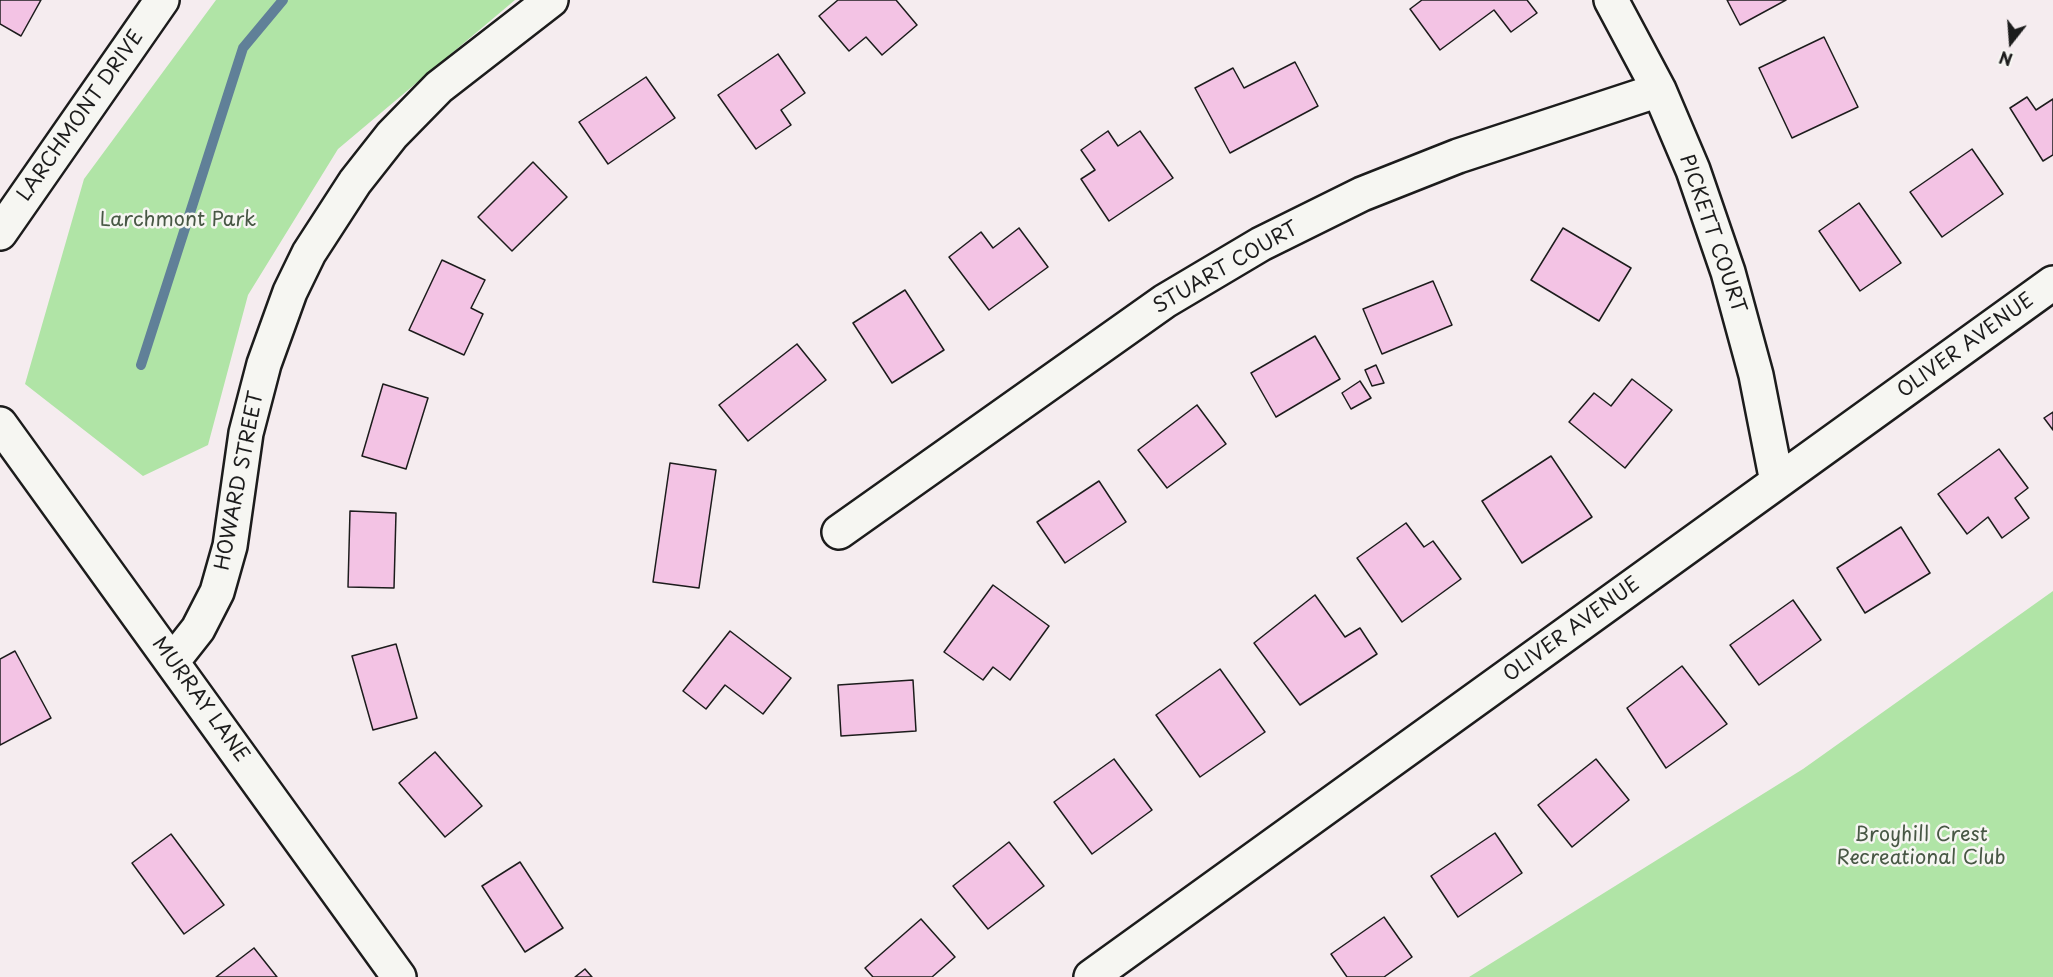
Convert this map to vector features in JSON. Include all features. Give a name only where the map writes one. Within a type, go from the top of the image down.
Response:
[{"type":"street","name":"LARCHMONT DRIVE","points":[[0,233],[162,0]]},
{"type":"street","name":"HOWARD STREET","points":[[172,662],[198,629],[217,592],[230,546],[246,433],[264,363],[290,292],[309,253],[355,183],[392,135],[431,94],[551,0]]},
{"type":"street","name":"PICKETT COURT","points":[[1611,0],[1659,90],[1693,170],[1728,272],[1756,375],[1777,482]]},
{"type":"street","name":"STUART COURT","points":[[839,532],[1165,301],[1261,244],[1362,194],[1448,160],[1659,90]]},
{"type":"street","name":"OLIVER AVENUE","points":[[1091,977],[2053,283]]},
{"type":"street","name":"MURRAY LANE","points":[[0,424],[399,977]]},
{"type":"green space","name":"Larchmont Park","points":[[216,0],[515,0],[338,149],[248,295],[208,445],[143,476],[25,384],[84,179]]},
{"type":"green space","name":"Broyhill Crest Recreational Club","points":[[2053,591],[2053,977],[1469,977],[1803,769]]},
{"type":"building","points":[[0,0],[41,0],[21,36],[0,24]]},
{"type":"building","points":[[838,0],[896,0],[917,25],[882,55],[866,37],[849,51],[819,16]]},
{"type":"building","points":[[1422,0],[1527,0],[1537,13],[1511,32],[1494,10],[1440,50],[1410,9]]},
{"type":"building","points":[[1727,0],[1786,0],[1740,25]]},
{"type":"building","points":[[1824,37],[1858,107],[1792,138],[1759,68]]},
{"type":"building","points":[[778,54],[805,93],[781,110],[791,125],[756,149],[718,95]]},
{"type":"building","points":[[1295,62],[1318,106],[1230,153],[1195,88],[1233,68],[1244,88]]},
{"type":"building","points":[[646,77],[675,118],[608,164],[579,122]]},
{"type":"building","points":[[2027,97],[2036,110],[2053,99],[2053,155],[2043,161],[2010,108]]},
{"type":"building","points":[[1108,131],[1118,146],[1140,131],[1173,178],[1109,221],[1081,179],[1095,170],[1081,150]]},
{"type":"building","points":[[1972,149],[2003,194],[1942,237],[1910,192]]},
{"type":"building","points":[[533,162],[567,197],[512,251],[478,217]]},
{"type":"building","points":[[1859,203],[1901,263],[1860,291],[1819,231]]},
{"type":"building","points":[[1019,228],[1048,267],[989,310],[949,257],[981,232],[993,248]]},
{"type":"building","points":[[1563,228],[1631,268],[1599,321],[1531,280]]},
{"type":"building","points":[[442,260],[485,280],[471,308],[483,314],[464,355],[409,330]]},
{"type":"building","points":[[1433,281],[1452,325],[1382,354],[1363,309]]},
{"type":"building","points":[[905,290],[944,350],[892,383],[853,323]]},
{"type":"building","points":[[1315,336],[1340,379],[1276,417],[1251,373]]},
{"type":"building","points":[[797,344],[826,380],[748,441],[719,405]]},
{"type":"building","points":[[1376,365],[1384,383],[1372,386],[1365,370]]},
{"type":"building","points":[[1632,379],[1672,410],[1625,468],[1569,422],[1594,393],[1611,406]]},
{"type":"building","points":[[1360,381],[1371,398],[1351,409],[1342,393]]},
{"type":"building","points":[[383,384],[428,398],[406,469],[362,456]]},
{"type":"building","points":[[1197,405],[1226,444],[1167,488],[1138,450]]},
{"type":"building","points":[[2053,412],[2053,430],[2044,418]]},
{"type":"building","points":[[1999,449],[2028,488],[2015,498],[2029,518],[2002,538],[1988,517],[1967,534],[1938,494]]},
{"type":"building","points":[[1551,456],[1592,517],[1522,563],[1482,501]]},
{"type":"building","points":[[670,463],[716,470],[699,588],[653,582]]},
{"type":"building","points":[[1099,481],[1126,522],[1065,563],[1037,522]]},
{"type":"building","points":[[350,511],[396,513],[394,588],[348,587]]},
{"type":"building","points":[[1406,523],[1424,547],[1433,541],[1461,579],[1402,622],[1357,558]]},
{"type":"building","points":[[1901,527],[1930,573],[1865,613],[1837,568]]},
{"type":"building","points":[[993,585],[1049,626],[1010,680],[993,667],[983,680],[944,652]]},
{"type":"building","points":[[1315,595],[1345,637],[1360,628],[1377,654],[1300,705],[1254,643]]},
{"type":"building","points":[[1793,600],[1821,640],[1759,685],[1730,645]]},
{"type":"building","points":[[730,631],[791,678],[763,714],[725,685],[706,709],[683,691]]},
{"type":"building","points":[[396,644],[417,718],[373,730],[352,656]]},
{"type":"building","points":[[15,651],[51,718],[0,745],[0,659]]},
{"type":"building","points":[[1682,666],[1727,724],[1666,768],[1627,708]]},
{"type":"building","points":[[1220,669],[1265,732],[1200,777],[1156,715]]},
{"type":"building","points":[[913,680],[916,731],[841,736],[838,685]]},
{"type":"building","points":[[435,752],[482,806],[445,837],[399,783]]},
{"type":"building","points":[[1114,759],[1152,810],[1092,854],[1054,802]]},
{"type":"building","points":[[1596,759],[1629,800],[1572,847],[1538,805]]},
{"type":"building","points":[[1495,833],[1522,873],[1458,917],[1431,876]]},
{"type":"building","points":[[171,834],[224,905],[184,934],[132,863]]},
{"type":"building","points":[[1009,842],[1044,886],[988,929],[953,886]]},
{"type":"building","points":[[520,862],[563,928],[525,952],[482,886]]},
{"type":"building","points":[[1384,917],[1412,957],[1384,977],[1347,977],[1331,954]]},
{"type":"building","points":[[921,919],[955,957],[932,977],[873,977],[865,968]]},
{"type":"building","points":[[254,948],[277,977],[216,977]]},
{"type":"building","points":[[585,969],[592,977],[575,977]]},
{"type":"waterway","points":[[141,365],[243,48],[283,0]]}]
